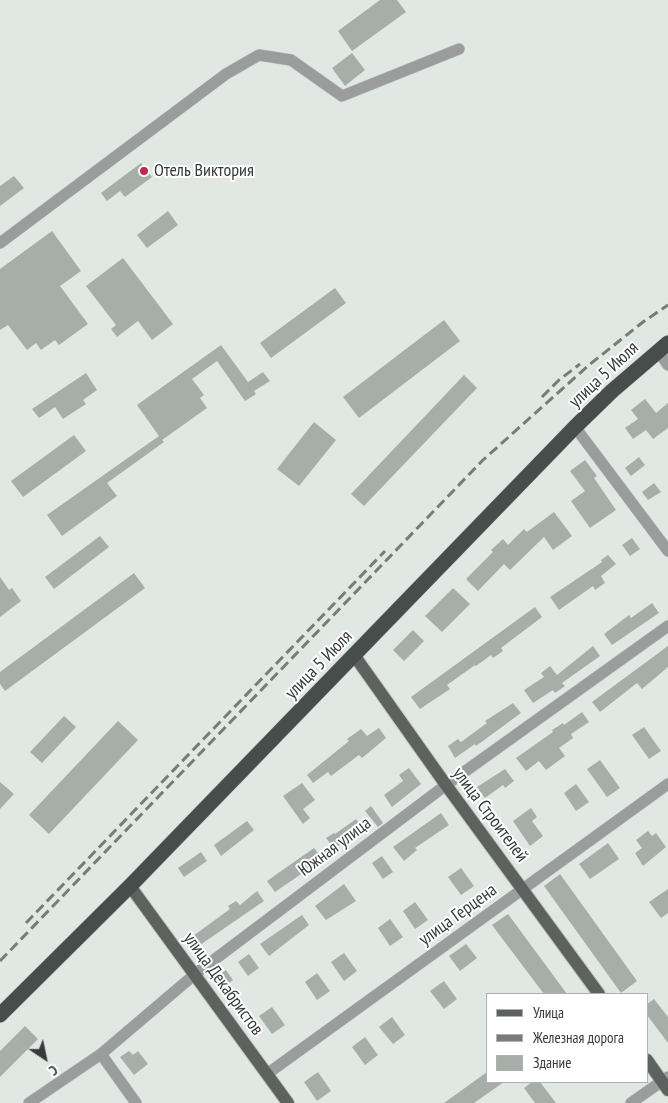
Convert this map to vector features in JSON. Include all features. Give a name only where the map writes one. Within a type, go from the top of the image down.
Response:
[{"type":"highway","name":"улица 5 Июля","points":[[0,1015],[130,886],[575,427],[612,391],[663,347]]},
{"type":"main road","name":"улица Строителей","points":[[354,655],[446,785],[598,993]]},
{"type":"main road","name":"улица Декабристов","points":[[130,886],[288,1103]]},
{"type":"main road","points":[[648,1061],[666,1083]]},
{"type":"street","points":[[0,243],[226,74],[259,55],[291,60],[342,96],[459,49]]},
{"type":"street","points":[[663,347],[668,365]]},
{"type":"street","points":[[575,427],[668,551]]},
{"type":"street","name":"Южная улица","points":[[29,1103],[101,1054],[194,975],[446,785],[668,626]]},
{"type":"street","name":"улица Герцена","points":[[267,1074],[668,784]]},
{"type":"street","points":[[101,1054],[136,1103]]},
{"type":"street","points":[[631,1103],[666,1083]]},
{"type":"building","points":[[380,0],[397,0],[406,12],[352,51],[338,31]]},
{"type":"building","points":[[352,53],[365,70],[345,86],[332,68]]},
{"type":"building","points":[[141,163],[152,177],[125,197],[120,191],[107,201],[101,193]]},
{"type":"building","points":[[14,176],[24,188],[0,206],[0,186]]},
{"type":"building","points":[[168,211],[178,225],[147,248],[137,235]]},
{"type":"building","points":[[52,231],[81,271],[60,286],[88,324],[59,345],[55,340],[41,350],[36,343],[27,350],[8,325],[0,330],[0,269]]},
{"type":"building","points":[[123,258],[173,324],[152,340],[138,321],[117,337],[111,329],[116,325],[86,286]]},
{"type":"building","points":[[335,288],[346,303],[271,358],[260,343]]},
{"type":"building","points":[[444,320],[460,341],[359,418],[343,397]]},
{"type":"building","points":[[221,345],[248,382],[263,372],[270,381],[254,391],[256,394],[245,401],[217,361],[192,379],[204,395],[200,398],[207,408],[107,483],[117,496],[62,536],[47,515],[159,436],[137,405]]},
{"type":"building","points":[[86,373],[97,390],[83,400],[86,404],[63,419],[55,407],[39,418],[32,409]]},
{"type":"building","points":[[464,375],[477,388],[364,506],[351,494]]},
{"type":"building","points":[[645,399],[656,413],[668,403],[668,428],[653,439],[646,430],[633,439],[625,428],[638,419],[631,410]]},
{"type":"building","points":[[314,422],[336,440],[299,486],[277,469]]},
{"type":"building","points":[[74,435],[86,451],[23,497],[11,481]]},
{"type":"building","points":[[639,457],[645,465],[631,476],[625,468]]},
{"type":"building","points":[[585,460],[597,476],[594,478],[616,510],[590,528],[571,501],[585,491],[570,471]]},
{"type":"building","points":[[654,483],[661,492],[648,500],[642,492]]},
{"type":"building","points":[[554,512],[572,536],[553,550],[544,537],[510,570],[504,564],[478,591],[466,579],[503,539],[508,545],[524,529],[527,532]]},
{"type":"building","points":[[100,536],[109,547],[54,589],[45,577]]},
{"type":"building","points":[[632,538],[640,549],[630,556],[622,545]]},
{"type":"building","points":[[608,555],[616,564],[601,576],[605,583],[595,590],[593,586],[559,610],[550,597],[602,562],[601,560]]},
{"type":"building","points":[[134,573],[145,588],[5,691],[0,684],[0,672]]},
{"type":"building","points":[[0,577],[9,590],[12,588],[21,601],[0,617]]},
{"type":"building","points":[[453,588],[470,604],[442,632],[425,616]]},
{"type":"building","points":[[652,603],[659,613],[612,645],[604,634],[629,615],[631,618]]},
{"type":"building","points":[[535,607],[542,617],[501,648],[503,651],[493,658],[491,655],[475,665],[447,685],[450,689],[420,709],[411,697]]},
{"type":"building","points":[[413,630],[424,641],[404,661],[393,650]]},
{"type":"building","points":[[593,646],[600,656],[562,683],[565,686],[555,693],[553,690],[533,703],[524,690],[544,677],[541,673],[550,666],[557,675]]},
{"type":"building","points":[[668,646],[668,667],[642,689],[637,683],[600,712],[592,702]]},
{"type":"building","points":[[513,703],[521,713],[476,746],[475,744],[455,758],[448,746],[458,739],[461,742],[487,723],[485,721]]},
{"type":"building","points":[[582,712],[589,722],[571,734],[573,738],[559,748],[565,756],[546,770],[539,761],[526,771],[516,758],[553,732],[552,730],[563,723],[564,725]]},
{"type":"building","points":[[64,716],[76,727],[42,763],[30,752]]},
{"type":"building","points":[[118,721],[138,740],[49,834],[29,815]]},
{"type":"building","points":[[644,727],[661,751],[649,759],[632,735]]},
{"type":"building","points":[[379,728],[386,738],[362,758],[359,755],[331,776],[328,772],[313,783],[307,775],[361,729],[367,736]]},
{"type":"building","points":[[600,760],[620,788],[607,797],[587,769]]},
{"type":"building","points":[[409,768],[421,784],[392,807],[384,795],[403,781],[399,775]]},
{"type":"building","points":[[505,769],[514,781],[505,788],[503,785],[485,798],[477,787]]},
{"type":"building","points":[[0,782],[14,794],[0,809]]},
{"type":"building","points":[[302,783],[315,800],[303,809],[310,818],[303,824],[283,796]]},
{"type":"building","points":[[576,784],[589,802],[576,811],[564,793]]},
{"type":"building","points":[[371,806],[383,823],[378,827],[365,811]]},
{"type":"building","points":[[531,808],[537,817],[532,821],[543,836],[530,846],[513,821]]},
{"type":"building","points":[[441,813],[449,825],[415,848],[417,850],[404,861],[393,847]]},
{"type":"building","points":[[356,819],[363,828],[334,849],[326,838]]},
{"type":"building","points":[[247,821],[254,830],[221,856],[214,845]]},
{"type":"building","points":[[648,831],[652,836],[656,833],[666,847],[643,866],[635,853],[642,848],[636,840]]},
{"type":"building","points":[[608,843],[619,859],[590,879],[579,864]]},
{"type":"building","points":[[314,848],[323,859],[275,892],[267,881]]},
{"type":"building","points":[[201,852],[207,861],[184,877],[178,868]]},
{"type":"building","points":[[382,856],[393,872],[383,879],[372,863]]},
{"type":"building","points":[[461,868],[474,886],[461,895],[448,877]]},
{"type":"building","points":[[560,874],[637,981],[621,993],[544,886]]},
{"type":"building","points":[[344,884],[356,901],[326,920],[315,906]]},
{"type":"building","points":[[668,889],[668,913],[661,918],[649,902]]},
{"type":"building","points":[[257,891],[264,901],[200,945],[193,936],[230,909],[228,906],[236,901],[240,905]]},
{"type":"building","points":[[415,902],[428,920],[415,929],[403,911]]},
{"type":"building","points":[[508,914],[566,993],[543,993],[492,925]]},
{"type":"building","points":[[302,915],[309,925],[269,956],[260,944]]},
{"type":"building","points":[[390,919],[403,937],[390,946],[378,928]]},
{"type":"building","points":[[466,944],[477,958],[460,971],[449,956]]},
{"type":"building","points":[[344,953],[357,971],[344,981],[331,962]]},
{"type":"building","points":[[249,954],[259,968],[248,976],[238,962]]},
{"type":"building","points":[[226,970],[233,980],[225,986],[218,976]]},
{"type":"building","points":[[317,973],[330,991],[317,1000],[305,982]]},
{"type":"building","points":[[444,981],[457,999],[444,1009],[430,991]]},
{"type":"building","points":[[654,999],[668,1017],[668,1043],[648,1016],[648,1003]]},
{"type":"building","points":[[272,1007],[285,1025],[272,1034],[259,1016]]},
{"type":"building","points":[[392,1017],[405,1035],[393,1044],[379,1027]]},
{"type":"building","points":[[25,1026],[38,1039],[0,1077],[0,1051]]},
{"type":"building","points":[[365,1037],[378,1055],[365,1065],[352,1047]]},
{"type":"building","points":[[129,1051],[133,1055],[138,1051],[148,1064],[134,1075],[120,1057]]},
{"type":"building","points":[[318,1072],[331,1091],[317,1101],[304,1082]]},
{"type":"building","points":[[486,1073],[486,1083],[503,1083],[474,1103],[444,1103]]},
{"type":"building","points":[[531,1083],[541,1083],[556,1103],[535,1103],[524,1088]]},
{"type":"railway","points":[[0,961],[483,460],[589,365],[643,322],[668,305]]},
{"type":"railway","points":[[542,397],[559,380],[580,364]]},
{"type":"railway","points":[[26,923],[385,551]]},
{"type":"place","name":"Отель Виктория","points":[[144,171]]}]
